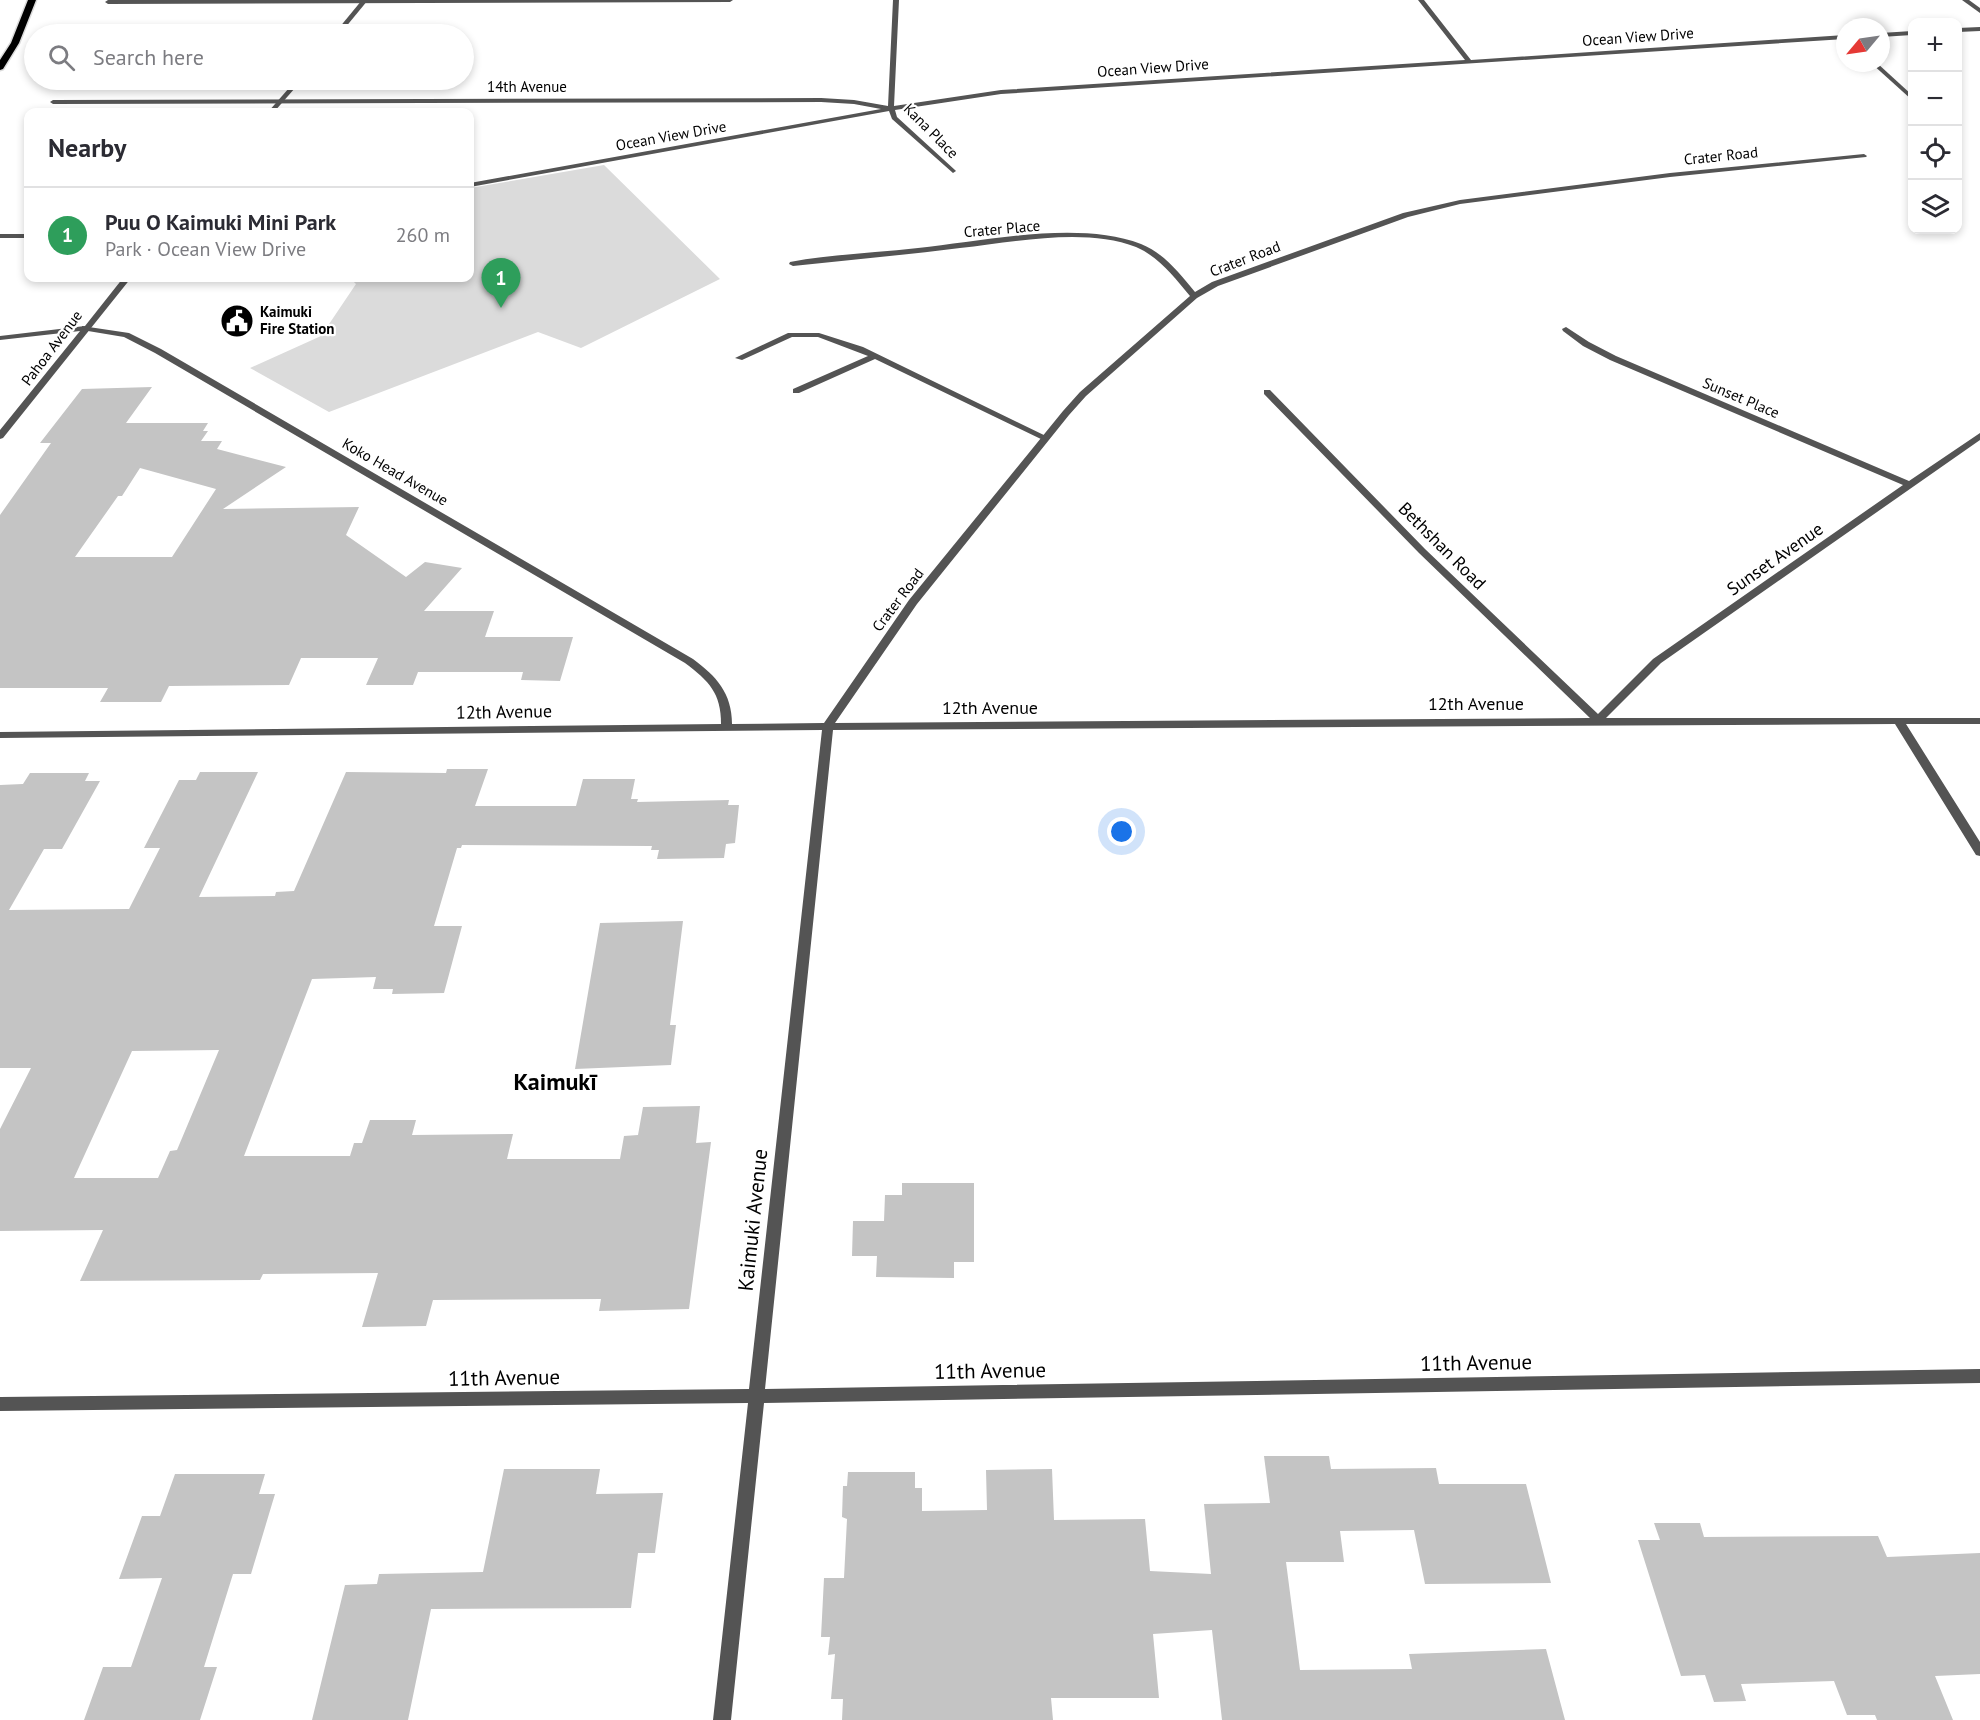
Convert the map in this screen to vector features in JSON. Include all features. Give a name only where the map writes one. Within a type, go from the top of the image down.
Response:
[{"type":"highway","points":[[0,67],[15,43],[32,0]]},
{"type":"street","points":[[345,24],[365,0]]},
{"type":"street","points":[[108,2],[730,0]]},
{"type":"street","points":[[891,109],[896,0]]},
{"type":"street","points":[[1421,0],[1470,62]]},
{"type":"street","points":[[1965,0],[1980,11]]},
{"type":"street","points":[[1962,30],[1980,29]]},
{"type":"street","points":[[1890,34],[1908,33]]},
{"type":"street","name":"Ocean View Drive","points":[[474,184],[935,100],[1025,90],[1836,38]]},
{"type":"street","points":[[1884,72],[1908,94]]},
{"type":"street","points":[[275,108],[290,90]]},
{"type":"street","name":"14th Avenue","points":[[53,102],[821,100],[865,103],[891,109]]},
{"type":"street","name":"Kana Place","points":[[891,109],[894,118],[953,171]]},
{"type":"street","name":"Crater Road","points":[[828,726],[913,602],[1083,394],[1194,296],[1215,284],[1432,208],[1670,175],[1864,156]]},
{"type":"street","points":[[0,236],[24,236]]},
{"type":"street","name":"Crater Place","points":[[793,264],[1029,239],[1089,237],[1116,240],[1153,252],[1164,261],[1194,296]]},
{"type":"street","name":"Pahoa Avenue","points":[[0,436],[124,282]]},
{"type":"street","name":"Koko Head Avenue","points":[[0,338],[85,328],[109,330],[142,342],[689,661],[707,674],[721,690],[728,708],[727,726]]},
{"type":"street","name":"Sunset Place","points":[[1566,329],[1586,344],[1613,358],[1910,485]]},
{"type":"street","points":[[739,358],[791,335],[819,335],[875,356],[1046,438]]},
{"type":"street","points":[[796,392],[875,356]]},
{"type":"street","name":"Bethshan Road","points":[[1267,392],[1422,551],[1598,720]]},
{"type":"street","name":"Sunset Avenue","points":[[1598,720],[1658,661],[1980,436]]},
{"type":"street","name":"12th Avenue","points":[[0,735],[727,726],[1598,720],[1980,721]]},
{"type":"street","points":[[1898,721],[1980,852]]},
{"type":"street","name":"Kaimuki Avenue","points":[[722,1720],[828,726]]},
{"type":"street","name":"11th Avenue","points":[[0,1404],[755,1396],[1980,1376]]},
{"type":"shaded area","points":[[604,165],[720,279],[581,348],[538,332],[329,412],[250,368],[321,336],[356,284],[354,282],[474,282],[474,187]]},
{"type":"building","points":[[152,387],[126,423],[208,423],[203,431],[208,431],[201,441],[222,441],[217,449],[286,467],[223,509],[359,507],[346,535],[406,577],[425,562],[462,568],[424,611],[494,611],[485,637],[573,637],[560,681],[521,680],[523,672],[418,672],[413,685],[366,685],[378,658],[301,658],[289,685],[169,686],[161,702],[100,702],[108,688],[0,688],[0,515],[51,443],[40,443],[82,389]],"holes":[[[140,468],[216,489],[172,557],[75,557],[118,496],[122,496]]]},
{"type":"building","points":[[447,769],[488,769],[475,806],[576,806],[583,779],[635,779],[631,799],[638,799],[637,802],[729,800],[728,805],[739,805],[735,843],[726,844],[724,858],[657,859],[659,850],[651,850],[652,846],[462,845],[461,848],[457,848],[434,926],[462,926],[444,993],[392,994],[393,989],[373,989],[376,977],[312,979],[244,1156],[350,1156],[354,1143],[362,1143],[370,1120],[416,1120],[412,1135],[513,1134],[507,1159],[620,1159],[624,1136],[638,1135],[643,1107],[700,1106],[696,1143],[711,1142],[689,1309],[599,1311],[601,1299],[433,1300],[426,1326],[362,1327],[378,1273],[263,1274],[260,1280],[80,1281],[103,1230],[0,1231],[0,1129],[31,1068],[0,1068],[0,785],[23,784],[30,773],[89,773],[85,781],[100,781],[62,849],[44,849],[9,910],[129,909],[160,848],[144,848],[179,780],[196,780],[200,772],[258,772],[199,897],[275,896],[276,892],[294,891],[346,772],[446,773]],"holes":[[[219,1050],[177,1150],[170,1151],[158,1178],[74,1178],[132,1051]]]},
{"type":"building","points":[[683,921],[670,1025],[676,1025],[671,1065],[575,1069],[600,923]]},
{"type":"building","points":[[902,1183],[974,1183],[974,1262],[954,1262],[954,1278],[876,1277],[877,1256],[852,1256],[853,1221],[884,1221],[885,1195],[902,1195]]},
{"type":"building","points":[[1264,1456],[1329,1456],[1331,1469],[1436,1468],[1439,1484],[1526,1484],[1551,1583],[1425,1584],[1414,1530],[1340,1531],[1344,1562],[1286,1562],[1300,1670],[1412,1669],[1409,1654],[1546,1649],[1565,1720],[1222,1720],[1212,1630],[1153,1634],[1159,1698],[1051,1698],[1053,1720],[842,1720],[843,1699],[831,1699],[835,1654],[828,1655],[830,1637],[821,1637],[824,1578],[844,1578],[847,1519],[842,1517],[843,1486],[847,1486],[848,1472],[915,1472],[915,1488],[922,1488],[922,1511],[987,1510],[986,1470],[1052,1469],[1054,1520],[1145,1519],[1150,1571],[1211,1574],[1204,1504],[1270,1503]]},
{"type":"building","points":[[504,1469],[600,1469],[596,1494],[663,1493],[655,1553],[638,1553],[631,1608],[431,1609],[408,1720],[312,1720],[345,1585],[377,1584],[379,1574],[483,1572]]},
{"type":"building","points":[[175,1474],[265,1474],[259,1494],[275,1494],[251,1574],[233,1574],[204,1667],[217,1667],[200,1720],[84,1720],[103,1667],[131,1667],[162,1578],[119,1579],[142,1516],[160,1516]]},
{"type":"building","points":[[1654,1523],[1700,1523],[1704,1537],[1878,1536],[1887,1557],[1980,1553],[1980,1674],[1935,1676],[1953,1720],[1877,1720],[1875,1715],[1847,1715],[1834,1681],[1741,1684],[1746,1701],[1714,1702],[1705,1675],[1681,1676],[1638,1540],[1660,1540]]},
{"type":"place","name":"Puu O Kaimuki Mini Park","points":[[501,308]]},
{"type":"place","name":"Kaimuki Fire Station","points":[[237,321]]},
{"type":"district","name":"Kaimukī","points":[[555,1082]]}]
